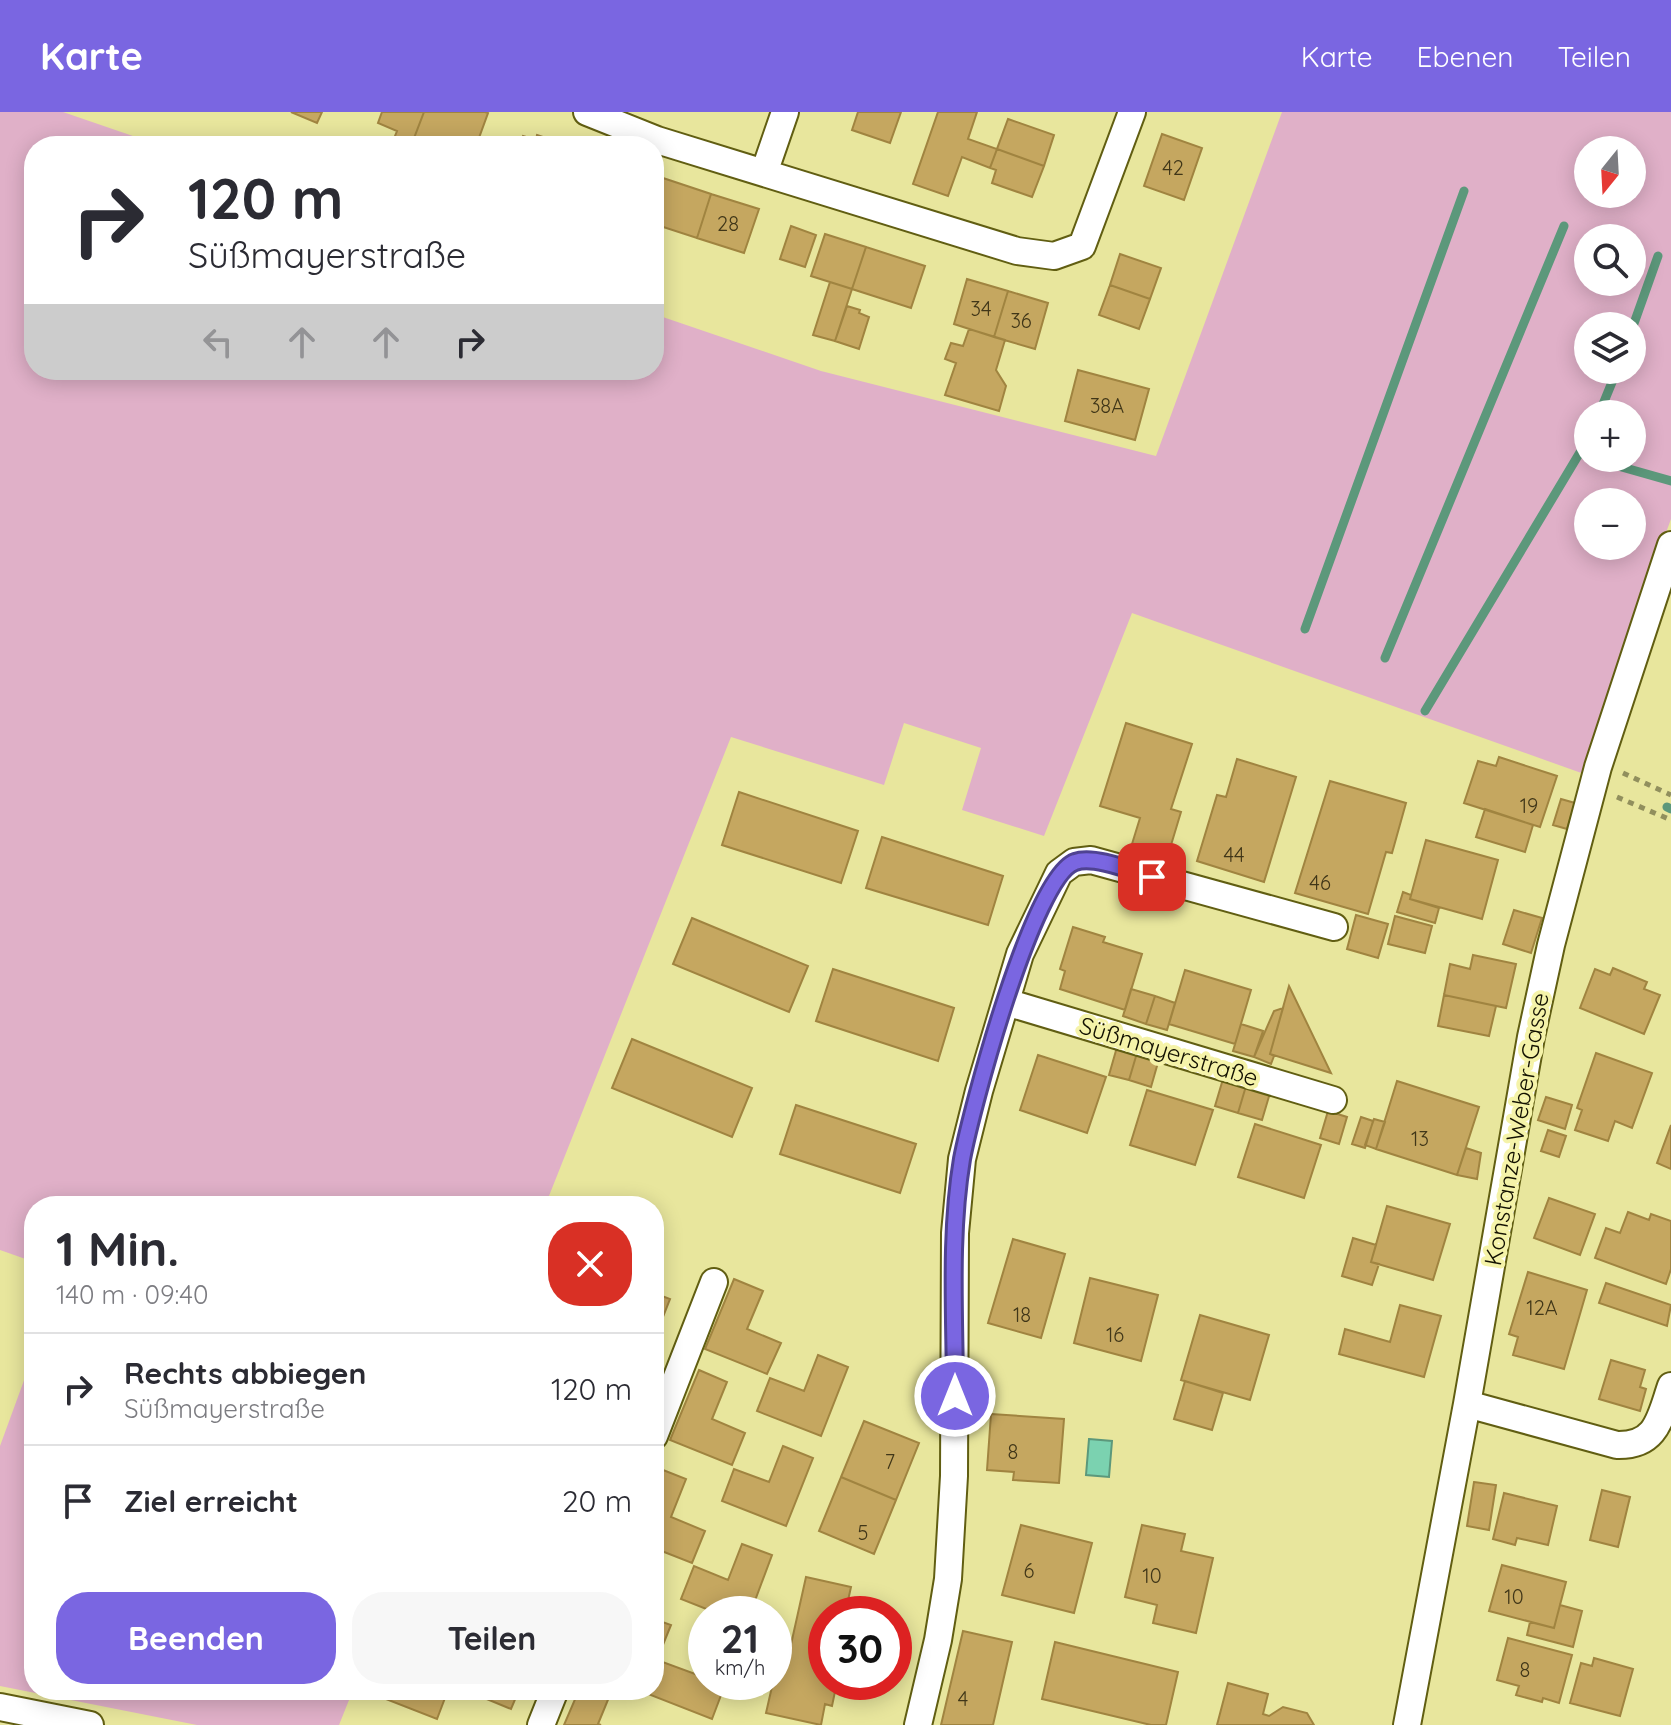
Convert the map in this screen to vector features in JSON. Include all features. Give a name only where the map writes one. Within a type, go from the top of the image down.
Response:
[{"type":"street","points":[[587,112],[647,136]]},
{"type":"street","points":[[764,173],[785,112]]},
{"type":"street","points":[[664,142],[1017,251],[1054,256],[1082,246],[1132,112]]},
{"type":"street","name":"Konstanze-Weber-Gasse","points":[[1407,1725],[1531,1037],[1560,906],[1598,767],[1671,545]]},
{"type":"street","points":[[918,1725],[938,1640],[948,1579],[954,1476],[955,1233],[962,1159],[1020,954],[1059,873],[1074,862],[1091,860],[1334,927]]},
{"type":"street","name":"Süßmayerstraße","points":[[1006,1002],[1333,1100]]},
{"type":"street","points":[[664,1410],[714,1282]]},
{"type":"street","points":[[1467,1404],[1617,1445],[1634,1445],[1649,1437],[1659,1422],[1671,1386]]},
{"type":"street","points":[[541,1725],[551,1700]]},
{"type":"street","points":[[0,1707],[90,1725]]},
{"type":"path","points":[[1598,767],[1623,773],[1671,795]]},
{"type":"path","points":[[1591,795],[1615,796],[1671,820]]},
{"type":"shaded area","points":[[0,112],[63,112],[133,136],[24,136],[24,380],[664,380],[664,317],[821,371],[1156,456],[1282,112],[1671,112],[1671,519],[1639,606],[1587,775],[1132,613],[1044,836],[962,810],[981,748],[904,723],[884,785],[731,737],[549,1196],[24,1196],[24,1258],[0,1250]]},
{"type":"shaded area","points":[[24,1380],[24,1691],[0,1686],[0,1446]]},
{"type":"shaded area","points":[[1089,1439],[1112,1441],[1109,1477],[1086,1475]]},
{"type":"shaded area","points":[[71,1700],[349,1700],[339,1725],[197,1725]]},
{"type":"building","points":[[291,112],[322,112],[317,123]]},
{"type":"building","points":[[382,112],[424,112],[415,136],[395,136],[397,131],[378,123]]},
{"type":"building","points":[[424,112],[488,113],[480,136],[415,136]]},
{"type":"building","points":[[858,112],[901,112],[890,143],[852,130]]},
{"type":"building","points":[[938,112],[977,112],[968,139],[997,149],[990,168],[962,157],[948,196],[913,184]]},
{"type":"building","points":[[1008,119],[1054,135],[1044,166],[997,149]]},
{"type":"building","points":[[1162,134],[1202,148],[1184,200],[1144,186]]},
{"type":"building","points":[[997,149],[1044,166],[1032,197],[992,183],[996,170],[990,168]]},
{"type":"building","points":[[664,178],[711,194],[697,238],[664,227]]},
{"type":"building","points":[[711,194],[759,209],[744,253],[697,238]]},
{"type":"building","points":[[791,226],[816,235],[805,267],[780,259]]},
{"type":"building","points":[[825,234],[866,247],[852,289],[811,276]]},
{"type":"building","points":[[866,247],[925,266],[911,308],[852,289]]},
{"type":"building","points":[[1120,254],[1161,268],[1150,299],[1110,285]]},
{"type":"building","points":[[967,279],[1008,291],[994,337],[954,324]]},
{"type":"building","points":[[830,282],[852,289],[835,341],[813,335]]},
{"type":"building","points":[[1110,285],[1150,299],[1139,329],[1099,315]]},
{"type":"building","points":[[1008,291],[1048,303],[1035,349],[994,337]]},
{"type":"building","points":[[847,306],[869,317],[859,349],[835,341]]},
{"type":"building","points":[[969,329],[1005,340],[996,370],[1006,386],[999,411],[945,395],[956,363],[945,359],[951,343],[963,346]]},
{"type":"building","points":[[1078,370],[1149,389],[1135,440],[1065,421]]},
{"type":"building","points":[[1126,723],[1192,744],[1171,809],[1181,812],[1168,855],[1132,844],[1140,818],[1100,806]]},
{"type":"building","points":[[1499,757],[1557,776],[1540,827],[1464,803],[1478,761],[1496,766]]},
{"type":"building","points":[[1237,759],[1296,777],[1264,882],[1197,861],[1217,795],[1226,797]]},
{"type":"building","points":[[1330,781],[1406,803],[1392,853],[1386,852],[1368,914],[1295,893]]},
{"type":"building","points":[[739,792],[858,831],[841,883],[722,845]]},
{"type":"building","points":[[1561,799],[1575,803],[1567,829],[1553,825]]},
{"type":"building","points":[[1485,809],[1533,825],[1525,852],[1476,837]]},
{"type":"building","points":[[882,837],[1003,876],[988,925],[866,888]]},
{"type":"building","points":[[1426,840],[1498,860],[1482,919],[1410,899]]},
{"type":"building","points":[[1403,892],[1411,895],[1410,899],[1439,908],[1435,923],[1397,912]]},
{"type":"building","points":[[1514,910],[1542,918],[1531,953],[1503,944]]},
{"type":"building","points":[[1356,915],[1388,924],[1378,958],[1347,949]]},
{"type":"building","points":[[1395,916],[1432,926],[1425,953],[1388,944]]},
{"type":"building","points":[[692,918],[808,966],[789,1012],[673,964]]},
{"type":"building","points":[[1073,927],[1105,937],[1103,942],[1142,954],[1125,1010],[1060,989],[1065,971],[1060,969]]},
{"type":"building","points":[[1473,955],[1516,964],[1506,1008],[1444,995],[1450,964],[1470,969]]},
{"type":"building","points":[[1613,968],[1647,982],[1644,989],[1660,995],[1644,1034],[1580,1008],[1595,969],[1610,975]]},
{"type":"building","points":[[833,969],[954,1008],[938,1061],[816,1021]]},
{"type":"building","points":[[1185,970],[1251,990],[1235,1044],[1169,1024]]},
{"type":"building","points":[[1289,986],[1331,1073],[1270,1054]]},
{"type":"building","points":[[1131,989],[1155,996],[1146,1024],[1123,1016]]},
{"type":"building","points":[[1444,995],[1496,1006],[1489,1036],[1438,1026]]},
{"type":"building","points":[[1155,996],[1175,1003],[1167,1030],[1146,1024]]},
{"type":"building","points":[[1283,1008],[1270,1054],[1274,1056],[1271,1064],[1254,1057],[1274,1011]]},
{"type":"building","points":[[1241,1024],[1263,1031],[1254,1057],[1233,1051]]},
{"type":"building","points":[[632,1039],[752,1088],[732,1137],[612,1088]]},
{"type":"building","points":[[1117,1047],[1137,1053],[1129,1080],[1109,1075]]},
{"type":"building","points":[[1137,1053],[1159,1059],[1151,1087],[1129,1080]]},
{"type":"building","points":[[1596,1053],[1652,1073],[1632,1128],[1615,1121],[1608,1141],[1575,1130],[1582,1110],[1577,1108]]},
{"type":"building","points":[[1038,1055],[1106,1077],[1087,1133],[1020,1110]]},
{"type":"building","points":[[1223,1079],[1246,1086],[1238,1113],[1215,1106]]},
{"type":"building","points":[[1397,1081],[1479,1107],[1457,1175],[1376,1149]]},
{"type":"building","points":[[1246,1086],[1270,1093],[1262,1120],[1238,1113]]},
{"type":"building","points":[[1147,1090],[1213,1110],[1195,1165],[1130,1145]]},
{"type":"building","points":[[1546,1097],[1572,1105],[1565,1129],[1538,1120]]},
{"type":"building","points":[[796,1105],[916,1144],[900,1193],[780,1154]]},
{"type":"building","points":[[1328,1111],[1347,1117],[1339,1144],[1320,1138]]},
{"type":"building","points":[[1361,1117],[1373,1121],[1365,1148],[1352,1144]]},
{"type":"building","points":[[1374,1119],[1385,1122],[1376,1149],[1365,1145]]},
{"type":"building","points":[[1255,1124],[1321,1145],[1304,1198],[1238,1177]]},
{"type":"building","points":[[1671,1125],[1671,1169],[1657,1163]]},
{"type":"building","points":[[1548,1130],[1566,1136],[1559,1157],[1541,1151]]},
{"type":"building","points":[[1466,1148],[1481,1153],[1477,1179],[1457,1175]]},
{"type":"building","points":[[1549,1198],[1595,1214],[1580,1255],[1534,1238]]},
{"type":"building","points":[[1387,1206],[1450,1224],[1433,1280],[1371,1262]]},
{"type":"building","points":[[1628,1212],[1649,1220],[1651,1214],[1671,1221],[1671,1269],[1666,1284],[1595,1258],[1606,1228],[1620,1233]]},
{"type":"building","points":[[1353,1238],[1376,1245],[1371,1262],[1379,1264],[1372,1285],[1342,1276]]},
{"type":"building","points":[[1013,1239],[1065,1254],[1041,1338],[988,1323]]},
{"type":"building","points":[[1528,1272],[1587,1290],[1564,1369],[1513,1355],[1518,1337],[1509,1334]]},
{"type":"building","points":[[1090,1278],[1158,1295],[1141,1361],[1074,1343]]},
{"type":"building","points":[[734,1279],[763,1291],[747,1329],[781,1343],[767,1374],[705,1349]]},
{"type":"building","points":[[1606,1283],[1671,1305],[1667,1326],[1599,1303]]},
{"type":"building","points":[[664,1297],[670,1299],[664,1314]]},
{"type":"building","points":[[1400,1305],[1441,1316],[1424,1377],[1339,1354],[1345,1329],[1390,1342]]},
{"type":"building","points":[[1200,1315],[1269,1335],[1250,1400],[1181,1380]]},
{"type":"building","points":[[818,1355],[848,1367],[821,1436],[757,1411],[770,1378],[804,1391]]},
{"type":"building","points":[[1611,1360],[1645,1370],[1640,1387],[1646,1389],[1640,1411],[1599,1399]]},
{"type":"building","points":[[699,1370],[727,1382],[712,1419],[745,1433],[732,1465],[670,1440]]},
{"type":"building","points":[[1185,1381],[1223,1393],[1212,1430],[1174,1419]]},
{"type":"building","points":[[991,1414],[1064,1419],[1059,1483],[1013,1480],[1014,1472],[987,1470]]},
{"type":"building","points":[[864,1421],[919,1443],[896,1500],[841,1477]]},
{"type":"building","points":[[783,1446],[813,1458],[786,1526],[722,1501],[734,1469],[769,1482]]},
{"type":"building","points":[[664,1470],[686,1479],[671,1517],[705,1531],[692,1563],[664,1552]]},
{"type":"building","points":[[841,1477],[896,1500],[874,1554],[819,1531]]},
{"type":"building","points":[[1474,1482],[1496,1485],[1489,1530],[1467,1526]]},
{"type":"building","points":[[1602,1490],[1630,1497],[1618,1547],[1590,1540]]},
{"type":"building","points":[[1504,1493],[1557,1506],[1548,1545],[1517,1538],[1515,1545],[1493,1539]]},
{"type":"building","points":[[1021,1525],[1092,1543],[1074,1613],[1002,1595]]},
{"type":"building","points":[[1142,1525],[1185,1534],[1181,1551],[1213,1558],[1196,1633],[1153,1623],[1157,1605],[1125,1597]]},
{"type":"building","points":[[742,1544],[772,1555],[757,1596],[688,1596],[688,1602],[681,1599],[694,1566],[728,1580]]},
{"type":"building","points":[[1502,1565],[1566,1582],[1554,1628],[1489,1611]]},
{"type":"building","points":[[806,1577],[851,1587],[849,1596],[808,1596],[808,1700],[833,1700],[832,1706],[825,1704],[821,1725],[766,1713],[769,1700],[792,1700],[792,1640]]},
{"type":"building","points":[[1560,1605],[1582,1611],[1573,1647],[1527,1635],[1530,1622],[1554,1628]]},
{"type":"building","points":[[664,1623],[671,1625],[664,1642]]},
{"type":"building","points":[[963,1631],[1012,1642],[993,1725],[941,1725]]},
{"type":"building","points":[[1508,1638],[1572,1655],[1559,1703],[1516,1695],[1519,1686],[1497,1680]]},
{"type":"building","points":[[1055,1642],[1178,1672],[1166,1725],[1151,1725],[1042,1699]]},
{"type":"building","points":[[1594,1658],[1633,1669],[1620,1716],[1570,1703],[1581,1663],[1592,1666]]},
{"type":"building","points":[[664,1662],[688,1671],[688,1700],[719,1700],[712,1719],[663,1700]]},
{"type":"building","points":[[1228,1683],[1268,1694],[1263,1714],[1269,1716],[1283,1707],[1307,1713],[1314,1725],[1217,1725]]},
{"type":"building","points":[[388,1700],[444,1700],[437,1719]]},
{"type":"building","points":[[489,1700],[515,1700],[511,1709]]},
{"type":"building","points":[[575,1700],[608,1700],[598,1724],[601,1725],[564,1725]]},
{"type":"waterway","points":[[1305,629],[1464,191]]},
{"type":"waterway","points":[[1385,658],[1564,226]]},
{"type":"waterway","points":[[1638,312],[1658,256]]},
{"type":"waterway","points":[[1605,400],[1611,384]]},
{"type":"waterway","points":[[1425,711],[1574,462]]},
{"type":"waterway","points":[[1639,472],[1671,481]]},
{"type":"waterway","points":[[1667,807],[1671,809]]},
{"type":"route","points":[[955,1396],[955,1233],[962,1159],[1020,954],[1059,873],[1074,862],[1091,860],[1152,877]]}]
